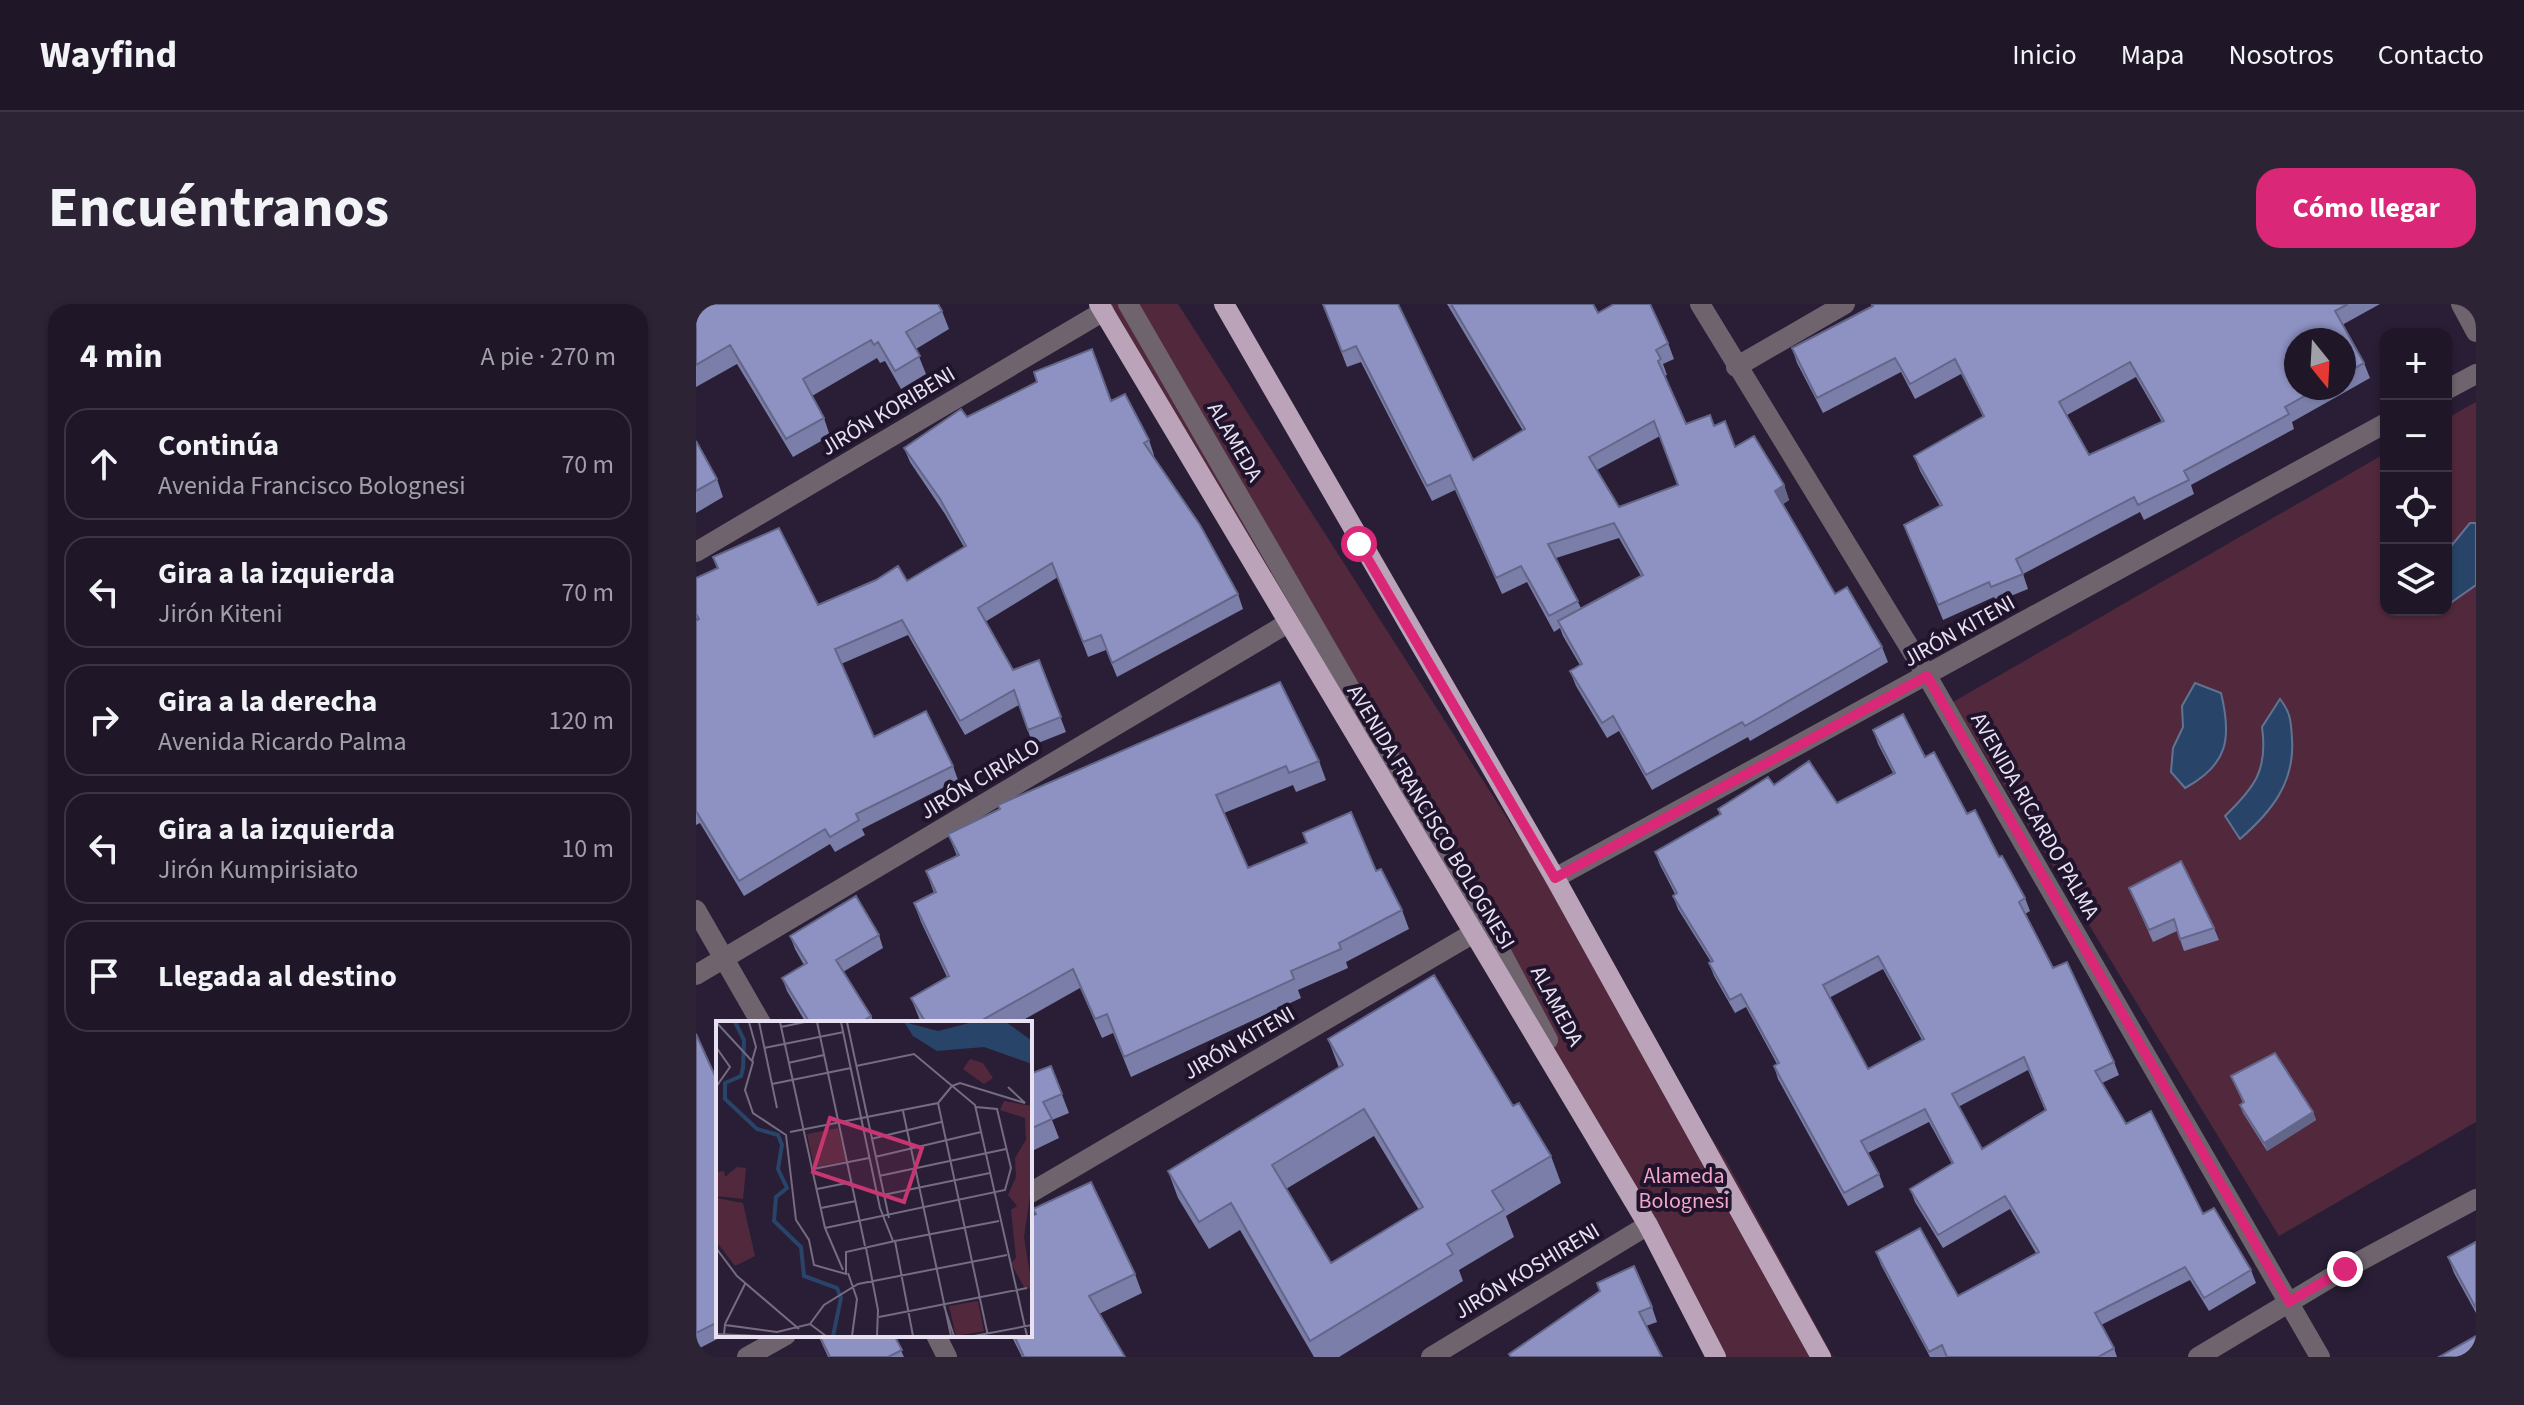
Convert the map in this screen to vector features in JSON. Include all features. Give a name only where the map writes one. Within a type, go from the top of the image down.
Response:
[{"type":"main road","points":[[1224,304],[1555,878],[1821,1357]]},
{"type":"main road","name":"AVENIDA FRANCISCO BOLOGNESI","points":[[1102,308],[1648,1225],[1716,1357]]},
{"type":"street","name":"ALAMEDA","points":[[1128,304],[1485,922],[1648,1225],[1726,1357]]},
{"type":"street","name":"AVENIDA RICARDO PALMA","points":[[1700,304],[1927,676],[2320,1357]]},
{"type":"street","points":[[1736,367],[1845,304]]},
{"type":"street","points":[[2461,304],[2476,332]]},
{"type":"street","name":"JIRÓN KORIBENI","points":[[696,552],[1102,308]]},
{"type":"street","points":[[2452,387],[2476,374]]},
{"type":"street","name":"JIRÓN KITENI","points":[[1555,878],[2380,426]]},
{"type":"street","name":"JIRÓN CIRIALO","points":[[696,975],[1288,623]]},
{"type":"street","points":[[696,910],[760,1021]]},
{"type":"street","name":"JIRÓN KITENI","points":[[1032,1192],[1472,934]]},
{"type":"street","points":[[2198,1357],[2289,1302],[2476,1199]]},
{"type":"street","name":"JIRÓN KOSHIRENI","points":[[1431,1357],[1648,1225]]},
{"type":"street","points":[[747,1357],[782,1337]]},
{"type":"street","points":[[937,1337],[947,1357]]},
{"type":"green space","name":"Alameda Bolognesi","points":[[1100,304],[1178,304],[1727,1162],[1833,1357],[1726,1357]]},
{"type":"green space","points":[[2476,402],[2476,1122],[2279,1236],[1953,702],[2380,456],[2380,616],[2452,616],[2452,416]]},
{"type":"water","points":[[2470,523],[2476,523],[2476,585],[2452,602],[2452,545]]},
{"type":"water","points":[[2195,683],[2221,693],[2226,737],[2218,760],[2210,770],[2185,788],[2171,772],[2173,748],[2183,727],[2182,706]]},
{"type":"water","points":[[2280,699],[2291,723],[2290,769],[2271,807],[2240,839],[2225,816],[2257,777],[2263,755],[2262,727]]},
{"type":"building","points":[[696,304],[938,304],[942,311],[906,332],[920,356],[895,371],[878,342],[874,345],[871,340],[803,379],[824,418],[786,439],[730,345],[696,365]]},
{"type":"building","points":[[1323,304],[1398,304],[1473,460],[1525,429],[1451,304],[1593,304],[1598,313],[1614,304],[1650,304],[1668,343],[1656,350],[1661,359],[1658,361],[1686,424],[1710,415],[1714,426],[1725,421],[1735,447],[1754,436],[1784,485],[1775,491],[1835,594],[1847,587],[1882,647],[1745,726],[1742,722],[1646,775],[1613,716],[1602,723],[1570,671],[1582,664],[1558,621],[1643,575],[1614,523],[1548,544],[1578,601],[1549,616],[1521,566],[1496,578],[1450,475],[1427,486],[1356,346],[1342,352]],"holes":[[[1654,421],[1678,485],[1619,507],[1589,457]]]},
{"type":"building","points":[[1872,304],[2348,304],[2335,311],[2344,328],[2284,328],[2284,400],[2298,400],[2285,407],[2289,414],[2184,471],[2189,480],[2138,505],[2134,497],[2016,559],[2023,574],[1991,587],[1989,582],[1938,605],[1904,525],[1942,505],[1914,456],[1984,416],[1955,359],[1910,384],[1895,358],[1817,398],[1792,348]],"holes":[[[2130,362],[2164,421],[2089,455],[2059,402]]]},
{"type":"building","points":[[1092,349],[1111,401],[1125,394],[1149,440],[1144,443],[1200,525],[1238,594],[1112,663],[1101,635],[1083,642],[1052,563],[978,608],[1013,670],[1039,660],[1061,717],[1028,730],[1014,690],[960,721],[902,620],[835,649],[874,737],[926,711],[953,766],[856,814],[859,820],[830,837],[825,829],[739,881],[696,811],[696,621],[699,619],[696,614],[696,578],[718,568],[713,557],[779,528],[818,605],[876,580],[898,566],[907,581],[966,546],[940,499],[904,448],[961,409],[967,417],[1037,382],[1034,372]]},
{"type":"building","points":[[2356,349],[2364,363],[2356,367]]},
{"type":"building","points":[[696,441],[717,479],[696,491]]},
{"type":"building","points":[[1280,682],[1319,761],[1289,773],[1286,766],[1216,795],[1248,868],[1307,843],[1303,833],[1351,812],[1376,871],[1381,869],[1402,910],[1339,943],[1341,949],[1291,971],[1294,979],[1124,1057],[1107,1014],[1095,1019],[1073,969],[981,1021],[925,1021],[911,998],[949,976],[914,903],[936,892],[926,871],[959,855],[948,834],[1000,809],[998,805]]},
{"type":"building","points":[[1903,714],[1925,757],[1934,752],[1967,814],[1975,810],[2025,898],[2019,902],[2053,968],[2067,962],[2114,1062],[2095,1071],[2126,1124],[2151,1111],[2203,1214],[2214,1208],[2251,1270],[2204,1298],[2185,1267],[2095,1313],[2114,1348],[2098,1357],[1947,1357],[1942,1345],[1929,1352],[1876,1252],[1920,1228],[1958,1296],[2039,1252],[2005,1196],[1938,1235],[1910,1189],[1953,1163],[1925,1109],[1861,1141],[1879,1174],[1844,1193],[1774,1066],[1779,1063],[1741,994],[1730,1000],[1709,963],[1713,961],[1673,896],[1677,893],[1655,852],[1721,814],[1718,809],[1768,777],[1774,785],[1809,761],[1837,803],[1895,773],[1873,730]],"holes":[[[1878,956],[1924,1039],[1868,1069],[1823,985]],[[2024,1057],[2046,1110],[1982,1149],[1952,1094]]]},
{"type":"building","points":[[2181,861],[2214,928],[2180,939],[2174,919],[2149,930],[2129,888]]},
{"type":"building","points":[[856,896],[879,935],[836,960],[871,1016],[863,1021],[809,1021],[782,978],[807,963],[790,936]]},
{"type":"building","points":[[1434,975],[1513,1106],[1519,1103],[1551,1156],[1492,1191],[1504,1210],[1447,1244],[1453,1254],[1310,1341],[1231,1203],[1199,1222],[1168,1171],[1343,1065],[1328,1039]],"holes":[[[1364,1109],[1423,1207],[1331,1263],[1272,1165]]]},
{"type":"building","points":[[696,1034],[716,1076],[716,1323],[696,1333]]},
{"type":"building","points":[[2275,1053],[2313,1112],[2264,1143],[2240,1105],[2244,1102],[2231,1076]]},
{"type":"building","points":[[1051,1066],[1062,1094],[1043,1102],[1052,1119],[1032,1128],[1032,1073]]},
{"type":"building","points":[[1091,1182],[1135,1274],[1089,1296],[1125,1357],[1024,1357],[1015,1337],[1032,1337],[1032,1216],[1036,1214],[1033,1209]]},
{"type":"building","points":[[2476,1242],[2476,1308],[2448,1257]]},
{"type":"building","points":[[1634,1266],[1652,1307],[1639,1312],[1662,1357],[1511,1357],[1509,1354],[1600,1291],[1597,1283]]},
{"type":"building","points":[[2476,1336],[2476,1357],[2439,1357]]},
{"type":"building","points":[[820,1337],[895,1337],[902,1350],[888,1357],[830,1357]]},
{"type":"route","points":[[1359,544],[1555,878],[1927,676],[2289,1302],[2345,1269]]}]
